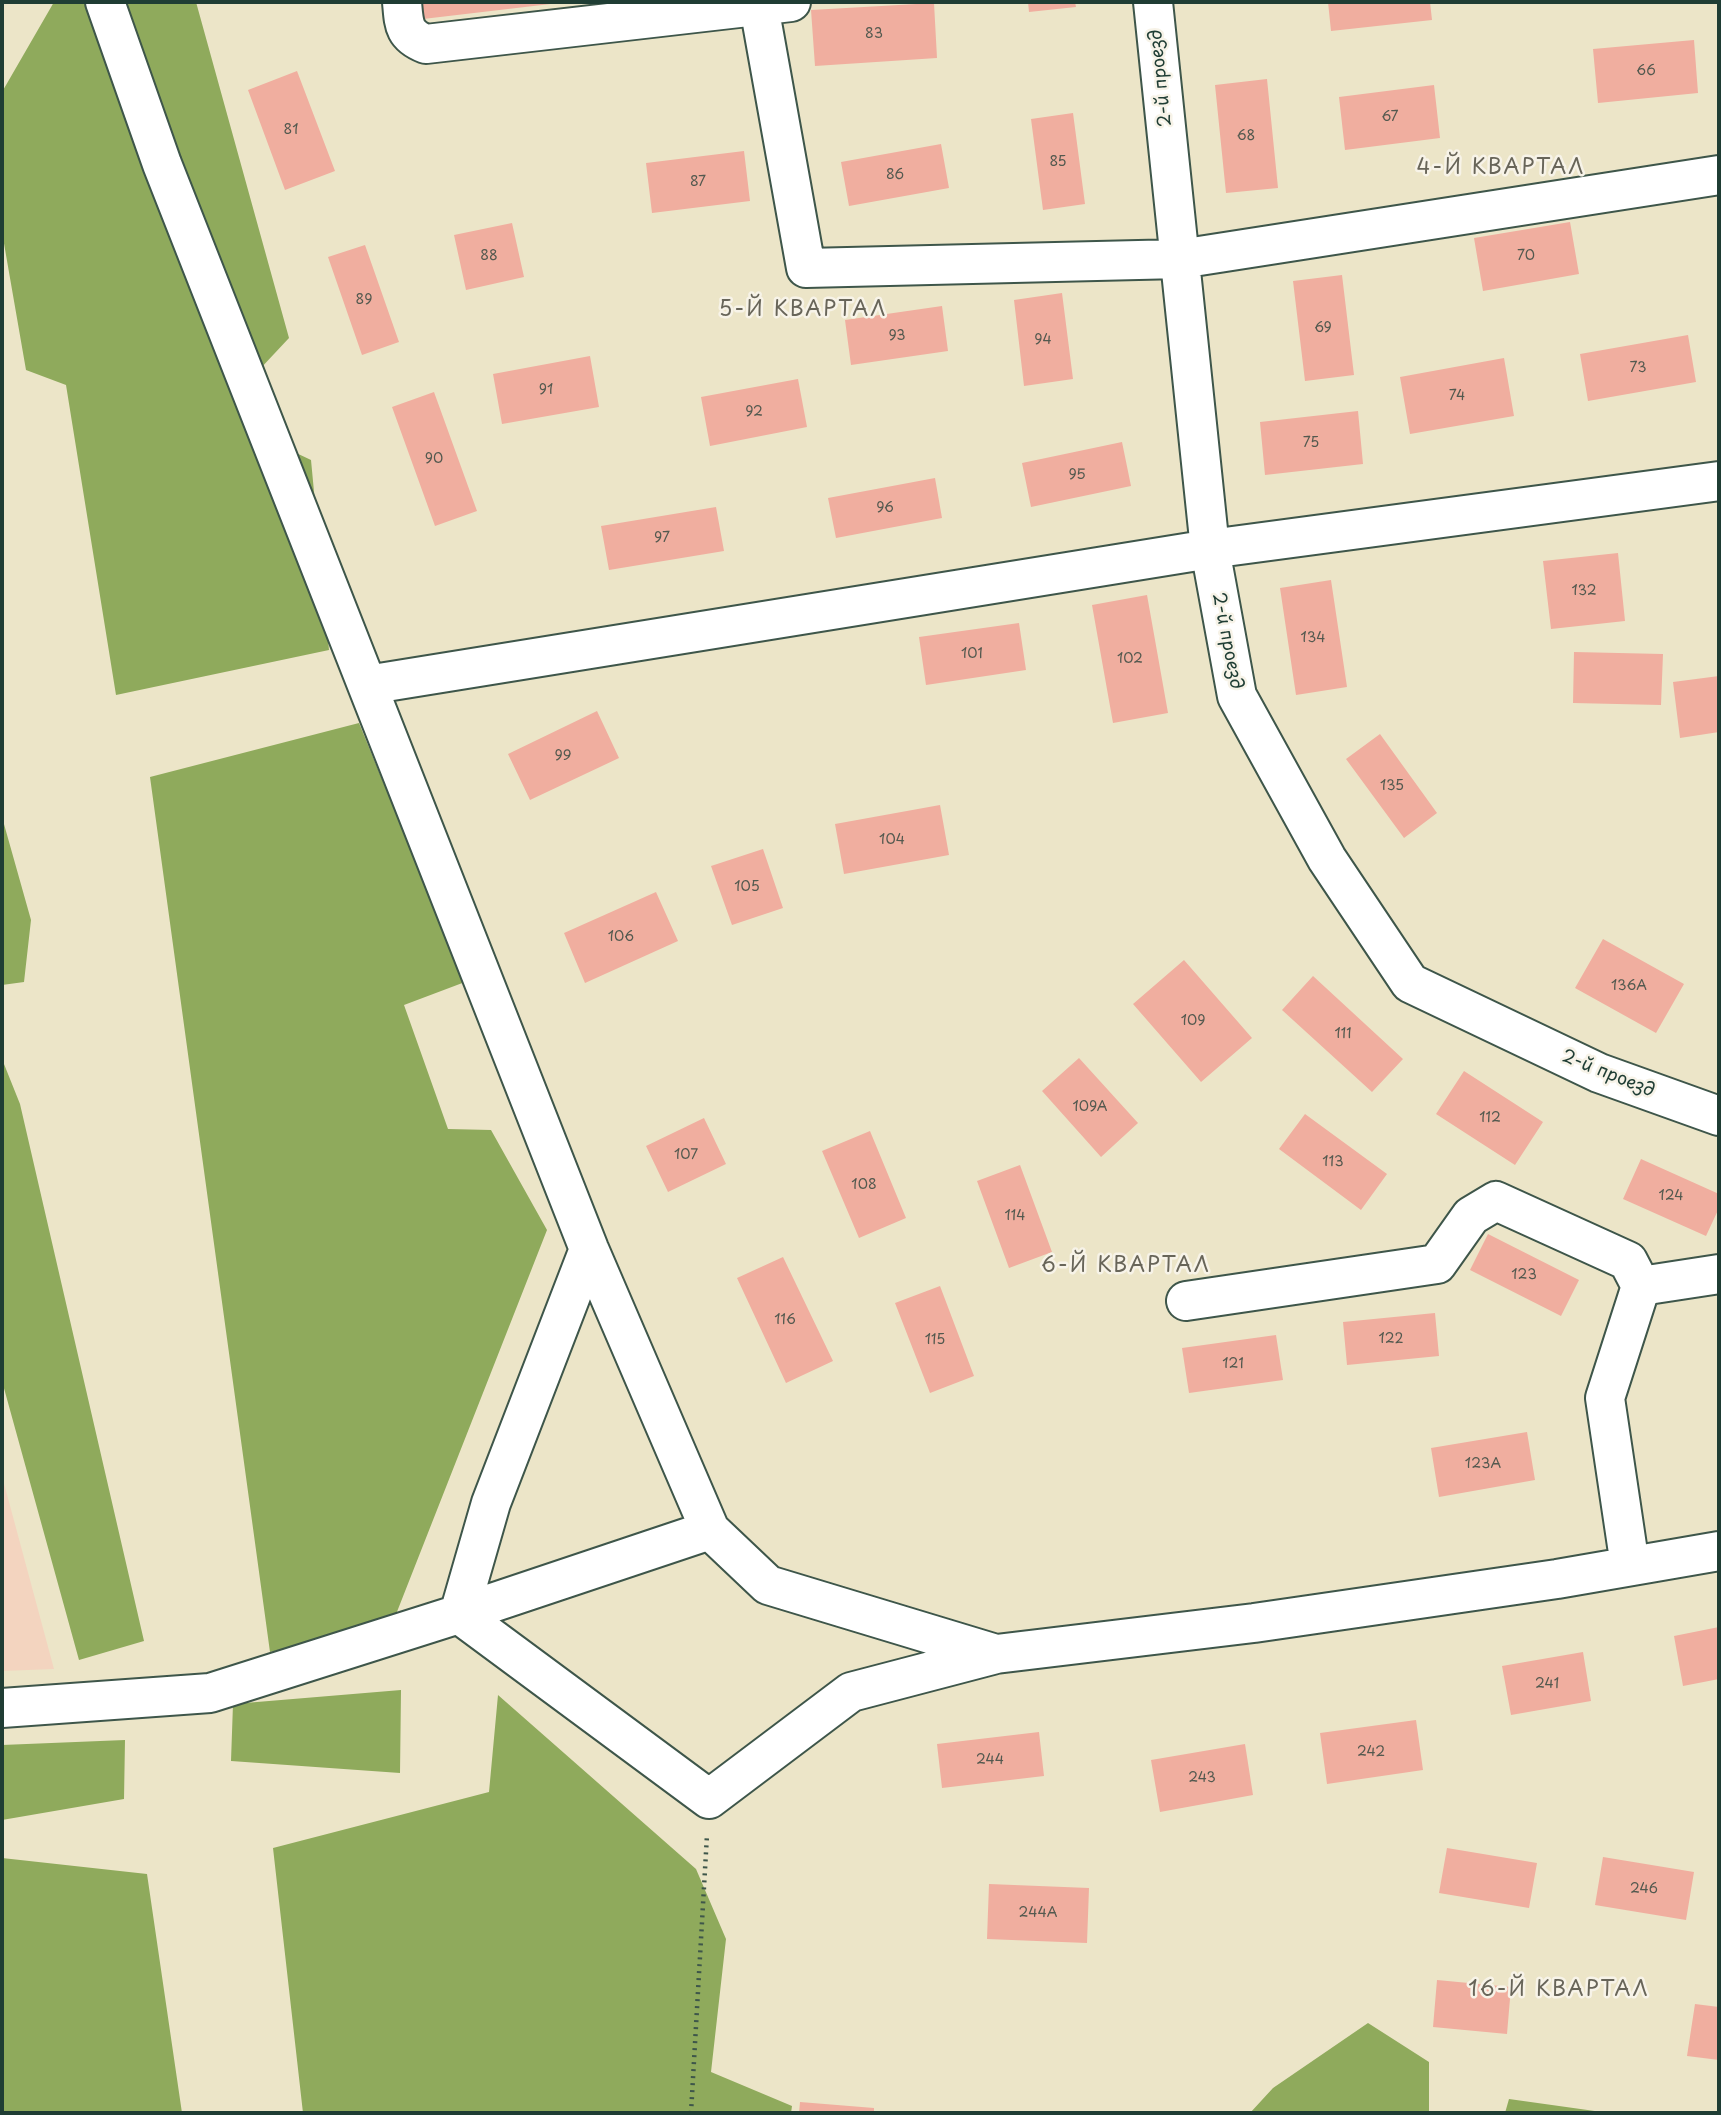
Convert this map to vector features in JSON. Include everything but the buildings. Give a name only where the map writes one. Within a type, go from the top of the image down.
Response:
[{"type":"street","points":[[105,2],[162,164],[589,1250],[710,1530],[768,1585],[996,1654]]},
{"type":"street","points":[[402,2],[405,28],[413,39],[426,44],[775,4],[806,268],[1180,259],[1719,175]]},
{"type":"street","name":"2-й проезд","points":[[1153,2],[1210,549],[1237,696],[1327,859],[1410,983],[1599,1073],[1719,1116]]},
{"type":"street","points":[[367,685],[1210,549],[1719,481]]},
{"type":"street","points":[[1186,1301],[1437,1264],[1472,1216],[1496,1201],[1628,1261],[1641,1286],[1605,1398],[1630,1566]]},
{"type":"street","points":[[459,1614],[491,1503],[589,1250]]},
{"type":"street","points":[[1641,1286],[1719,1274]]},
{"type":"street","points":[[2,1708],[210,1693],[710,1530]]},
{"type":"street","points":[[459,1614],[709,1800],[851,1692],[996,1654],[1268,1621],[1719,1551]]},
{"type":"path","points":[[691,2113],[709,1800]]},
{"type":"shaded area","points":[[2,1476],[54,1669],[2,1671]]},
{"type":"green space","points":[[54,2],[196,2],[289,338],[259,370],[273,442],[311,460],[329,650],[116,695],[66,385],[26,370],[2,232],[2,92]]},
{"type":"green space","points":[[359,723],[465,982],[404,1005],[448,1129],[491,1130],[547,1230],[391,1627],[270,1652],[150,777]]},
{"type":"green space","points":[[2,817],[31,920],[24,982],[2,985]]},
{"type":"green space","points":[[2,1059],[20,1104],[144,1641],[79,1660],[2,1381]]},
{"type":"green space","points":[[401,1690],[400,1773],[231,1761],[233,1704]]},
{"type":"green space","points":[[498,1695],[696,1869],[726,1939],[711,2072],[792,2106],[791,2113],[303,2113],[273,1848],[489,1792]]},
{"type":"green space","points":[[125,1740],[124,1799],[2,1820],[2,1745]]},
{"type":"green space","points":[[2,1858],[147,1874],[182,2113],[2,2113]]},
{"type":"green space","points":[[1368,2023],[1429,2062],[1429,2113],[1250,2113],[1273,2088]]},
{"type":"green space","points":[[1509,2099],[1609,2113],[1505,2113]]},
{"type":"district","name":"4-Й КВАРТАЛ","points":[[1501,168]]},
{"type":"district","name":"5-Й КВАРТАЛ","points":[[803,310]]},
{"type":"district","name":"6-Й КВАРТАЛ","points":[[1126,1266]]},
{"type":"district","name":"16-Й КВАРТАЛ","points":[[1559,1990]]}]
